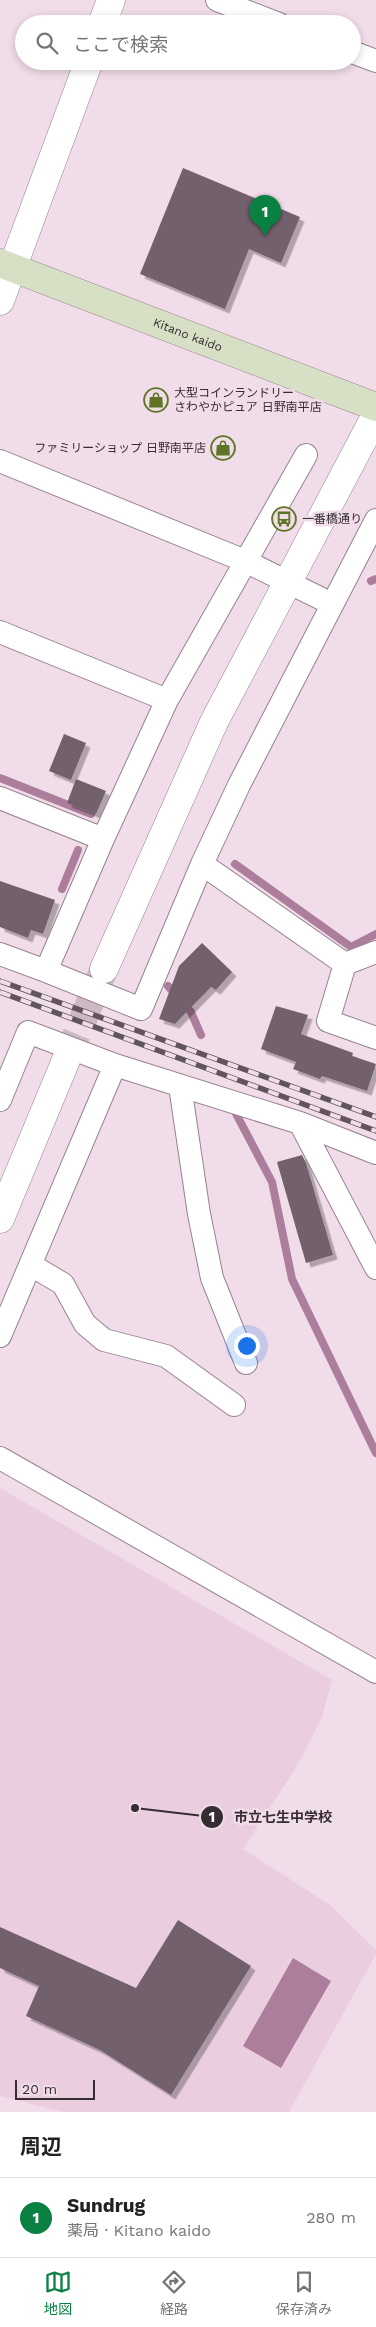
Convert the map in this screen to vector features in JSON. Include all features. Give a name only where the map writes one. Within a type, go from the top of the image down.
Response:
[{"type":"main road","name":"Kitano kaido","points":[[6,266],[376,407]]},
{"type":"street","points":[[105,15],[111,0]]},
{"type":"street","points":[[217,0],[256,15]]},
{"type":"street","points":[[361,55],[376,61]]},
{"type":"street","points":[[0,301],[6,266],[84,70]]},
{"type":"street","points":[[104,969],[214,722],[376,415]]},
{"type":"street","points":[[46,971],[103,839],[167,700],[306,455]]},
{"type":"street","points":[[0,461],[246,561],[332,604]]},
{"type":"street","points":[[0,954],[141,1009],[202,864],[239,784],[376,520]]},
{"type":"street","points":[[0,632],[167,700]]},
{"type":"street","points":[[0,798],[103,839]]},
{"type":"street","points":[[202,864],[344,964]]},
{"type":"street","points":[[344,964],[376,952]]},
{"type":"street","points":[[344,964],[328,1021],[376,1038]]},
{"type":"street","points":[[0,1100],[28,1032],[115,1065],[300,1124],[376,1153]]},
{"type":"street","points":[[0,1219],[66,1060]]},
{"type":"street","points":[[0,1336],[115,1065]]},
{"type":"street","points":[[180,1086],[199,1214],[212,1278],[246,1363]]},
{"type":"street","points":[[300,1124],[376,1268]]},
{"type":"street","points":[[31,1265],[63,1284],[85,1324],[104,1340],[166,1356],[234,1405]]},
{"type":"street","points":[[0,1458],[376,1672]]},
{"type":"shaded area","points":[[0,1488],[332,1680],[322,1717],[297,1766],[243,1849],[330,1905],[376,1950],[376,1954],[289,2112],[63,2112],[0,2096]]},
{"type":"shaded area","points":[[293,1958],[331,1981],[281,2068],[243,2046]]},
{"type":"building","points":[[183,168],[300,217],[281,263],[249,249],[225,309],[140,274]]},
{"type":"building","points":[[64,734],[86,743],[71,780],[49,771]]},
{"type":"building","points":[[76,779],[106,791],[96,814],[67,803]]},
{"type":"building","points":[[0,881],[55,900],[43,934],[31,930],[28,938],[0,927]]},
{"type":"building","points":[[202,943],[232,972],[216,990],[211,987],[175,1024],[159,1019],[179,966]]},
{"type":"building","points":[[276,1006],[308,1015],[301,1034],[353,1053],[352,1056],[376,1064],[367,1091],[322,1076],[320,1079],[293,1069],[296,1062],[261,1049]]},
{"type":"building","points":[[302,1155],[333,1255],[306,1263],[277,1162]]},
{"type":"building","points":[[178,1920],[251,1966],[171,2095],[100,2050],[26,2016],[39,1986],[0,1968],[0,1927],[136,1988]]},
{"type":"waterway","points":[[371,581],[376,579]]},
{"type":"waterway","points":[[0,778],[91,814]]},
{"type":"waterway","points":[[62,889],[78,850]]},
{"type":"waterway","points":[[235,864],[351,947],[376,934]]},
{"type":"waterway","points":[[168,986],[191,1012],[201,1035]]},
{"type":"waterway","points":[[233,1108],[272,1182],[292,1279],[376,1453]]},
{"type":"tunnel","points":[[66,1060],[104,969]]},
{"type":"railway","points":[[0,981],[376,1117]]},
{"type":"railway","points":[[0,992],[376,1131]]},
{"type":"place","name":"Sundrug","points":[[265,236]]},
{"type":"place","name":"大型コインランドリー さわやかピュア 日野南平店","points":[[156,400]]},
{"type":"place","name":"ファミリーショップ 日野南平店","points":[[223,448]]},
{"type":"place","name":"一番橋通り","points":[[284,519]]},
{"type":"place","name":"市立七生中学校","points":[[135,1808]]}]
